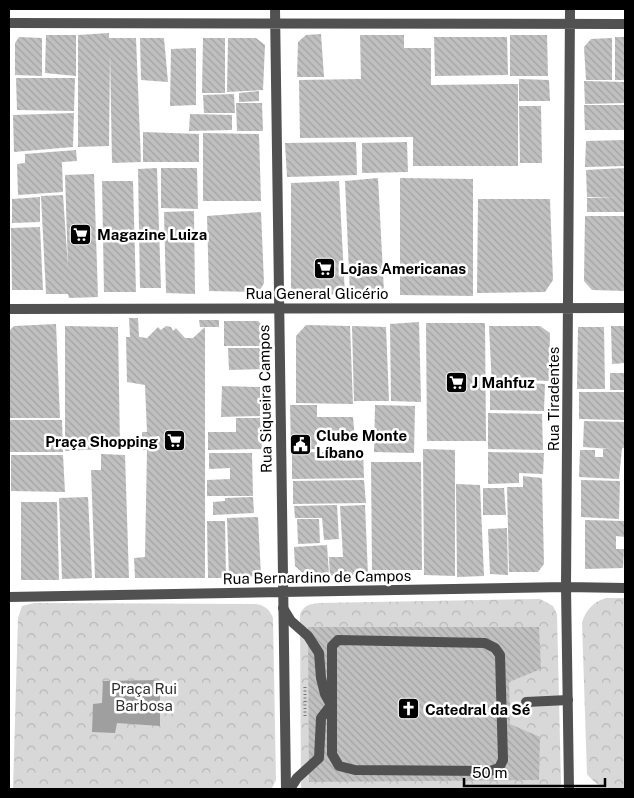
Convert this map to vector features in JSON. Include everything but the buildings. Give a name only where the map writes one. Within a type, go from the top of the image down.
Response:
[{"type":"street","name":"Rua Siqueira Campos","points":[[275,9],[282,608],[288,789]]},
{"type":"street","name":"Rua Tiradentes","points":[[569,789],[566,587],[570,9]]},
{"type":"street","points":[[9,23],[625,24]]},
{"type":"street","name":"Rua General Glicério","points":[[9,309],[625,308]]},
{"type":"street","name":"Rua Bernardino de Campos","points":[[9,597],[566,587],[625,588]]},
{"type":"street","points":[[282,608],[291,621],[308,636],[319,654],[321,678],[325,694],[331,706],[332,754],[339,766],[355,770],[490,771],[499,768],[503,760],[500,655],[495,648],[485,643],[338,640],[332,646],[331,706],[321,718],[319,758],[288,789]]},
{"type":"street","points":[[526,702],[568,700]]},
{"type":"path","points":[[305,709],[306,687]]},
{"type":"green space","points":[[606,598],[625,598],[625,788],[604,787],[596,783],[587,774],[582,622],[591,607]]},
{"type":"green space","name":"Catedral da Sé","points":[[540,599],[553,606],[557,614],[561,784],[559,789],[301,789],[300,614],[305,607],[319,603]]},
{"type":"green space","name":"Praça Rui Barbosa","points":[[34,603],[252,604],[265,607],[273,618],[276,780],[272,788],[13,789],[18,618],[22,606]]},
{"type":"shaded area","points":[[160,680],[160,726],[117,723],[115,733],[92,732],[93,704],[102,703],[103,681]]},
{"type":"place","name":"Magazine Luiza","points":[[81,234]]},
{"type":"place","name":"Lojas Americanas","points":[[324,268]]},
{"type":"place","name":"J Mahfuz","points":[[456,382]]},
{"type":"place","name":"Praça Shopping","points":[[174,441]]},
{"type":"place","name":"Clube Monte Líbano","points":[[300,444]]},
{"type":"place","name":"Catedral da Sé","points":[[409,709]]}]
